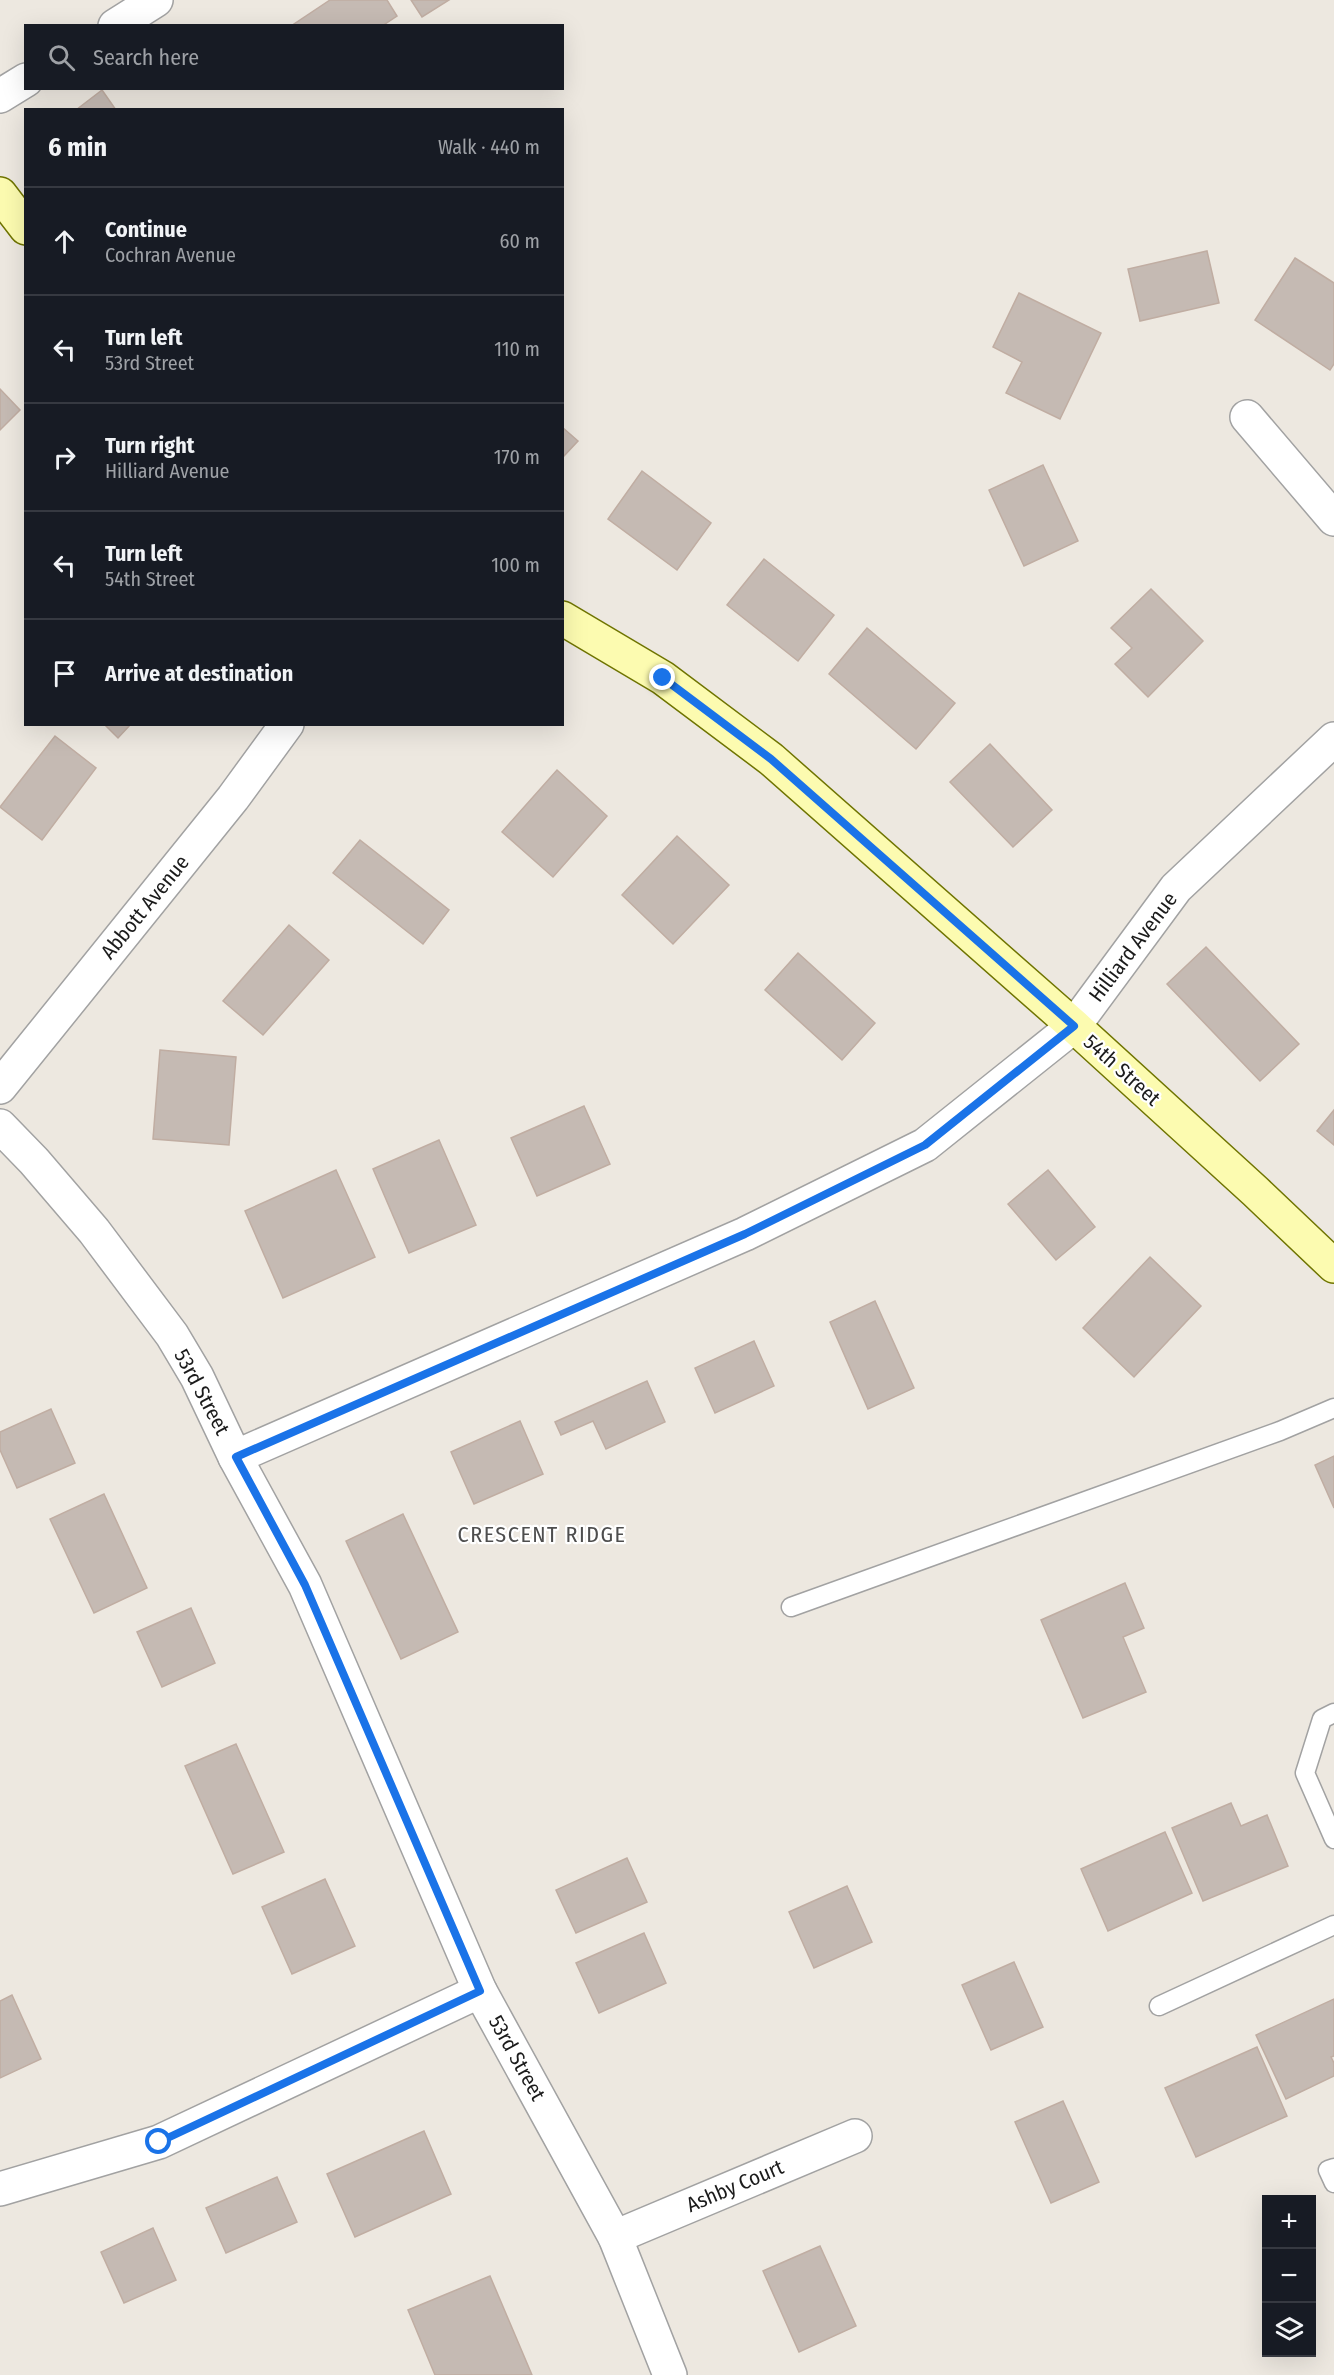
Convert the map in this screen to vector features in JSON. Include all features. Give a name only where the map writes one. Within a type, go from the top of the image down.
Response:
[{"type":"main road","points":[[0,194],[24,225]]},
{"type":"main road","name":"54th Street","points":[[564,619],[663,678],[771,759],[1074,1026],[1256,1191],[1334,1266]]},
{"type":"street","points":[[118,24],[156,0]]},
{"type":"street","points":[[0,96],[24,82]]},
{"type":"street","points":[[1247,417],[1334,519]]},
{"type":"street","name":"Abbott Avenue","points":[[0,1087],[233,798],[286,726]]},
{"type":"street","name":"Hilliard Avenue","points":[[236,1457],[745,1234],[925,1145],[1074,1026],[1176,888],[1334,739]]},
{"type":"street","name":"53rd Street","points":[[0,1126],[34,1161],[94,1231],[172,1335],[196,1377],[305,1585],[480,1991],[615,2237],[670,2375]]},
{"type":"street","points":[[0,2189],[159,2142],[480,1991]]},
{"type":"street","name":"Ashby Court","points":[[615,2237],[855,2136]]},
{"type":"lane","points":[[791,1607],[1280,1431],[1334,1408]]},
{"type":"lane","points":[[1334,1713],[1322,1719],[1305,1773],[1334,1839]]},
{"type":"lane","points":[[1159,2006],[1334,1925]]},
{"type":"lane","points":[[1334,2168],[1328,2170],[1334,2183]]},
{"type":"building","points":[[330,0],[387,0],[397,16],[385,24],[294,24]]},
{"type":"building","points":[[411,0],[449,0],[422,17]]},
{"type":"building","points":[[102,90],[115,108],[79,108]]},
{"type":"building","points":[[1207,251],[1219,303],[1140,321],[1128,269]]},
{"type":"building","points":[[1295,258],[1334,283],[1334,364],[1330,370],[1255,320]]},
{"type":"building","points":[[1019,293],[1101,333],[1060,419],[1006,393],[1022,362],[993,347]]},
{"type":"building","points":[[0,389],[20,410],[0,430]]},
{"type":"building","points":[[564,429],[578,441],[564,456]]},
{"type":"building","points":[[1043,465],[1078,541],[1024,566],[989,490]]},
{"type":"building","points":[[642,471],[711,523],[677,570],[608,519]]},
{"type":"building","points":[[764,559],[834,615],[798,661],[727,605]]},
{"type":"building","points":[[1151,589],[1203,641],[1148,697],[1115,664],[1132,648],[1111,628]]},
{"type":"building","points":[[867,628],[955,703],[916,749],[829,674]]},
{"type":"building","points":[[106,726],[129,726],[118,738]]},
{"type":"building","points":[[55,736],[96,768],[42,840],[0,807]]},
{"type":"building","points":[[990,744],[1052,810],[1013,847],[950,782]]},
{"type":"building","points":[[557,770],[607,816],[553,877],[502,832]]},
{"type":"building","points":[[677,836],[729,885],[673,944],[622,895]]},
{"type":"building","points":[[360,840],[449,910],[423,944],[333,873]]},
{"type":"building","points":[[289,925],[329,960],[263,1035],[223,1001]]},
{"type":"building","points":[[1206,947],[1299,1044],[1260,1081],[1167,984]]},
{"type":"building","points":[[798,953],[875,1023],[842,1060],[765,990]]},
{"type":"building","points":[[160,1050],[236,1057],[229,1145],[153,1139]]},
{"type":"building","points":[[584,1106],[610,1164],[537,1196],[511,1138]]},
{"type":"building","points":[[1334,1110],[1334,1145],[1317,1131]]},
{"type":"building","points":[[439,1140],[476,1225],[409,1253],[373,1169]]},
{"type":"building","points":[[336,1170],[375,1257],[283,1298],[245,1211]]},
{"type":"building","points":[[1048,1170],[1095,1227],[1056,1260],[1008,1204]]},
{"type":"building","points":[[1150,1257],[1201,1306],[1134,1377],[1083,1328]]},
{"type":"building","points":[[875,1301],[914,1388],[868,1409],[830,1322]]},
{"type":"building","points":[[754,1341],[774,1386],[715,1413],[695,1368]]},
{"type":"building","points":[[647,1381],[665,1422],[606,1449],[593,1421],[561,1435],[555,1422]]},
{"type":"building","points":[[51,1409],[75,1463],[17,1488],[0,1450],[0,1432]]},
{"type":"building","points":[[520,1421],[543,1474],[474,1504],[451,1452]]},
{"type":"building","points":[[1334,1456],[1334,1508],[1315,1465]]},
{"type":"building","points":[[104,1494],[147,1588],[94,1613],[50,1519]]},
{"type":"building","points":[[403,1514],[458,1632],[401,1659],[346,1541]]},
{"type":"building","points":[[1125,1583],[1144,1628],[1123,1637],[1146,1692],[1083,1718],[1041,1620]]},
{"type":"building","points":[[191,1608],[215,1663],[162,1687],[137,1632]]},
{"type":"building","points":[[236,1744],[284,1852],[233,1874],[185,1766]]},
{"type":"building","points":[[1231,1803],[1241,1826],[1267,1815],[1288,1866],[1203,1901],[1172,1828]]},
{"type":"building","points":[[1165,1832],[1192,1893],[1108,1931],[1081,1869]]},
{"type":"building","points":[[627,1858],[647,1902],[576,1933],[556,1890]]},
{"type":"building","points":[[325,1879],[355,1946],[292,1974],[262,1907]]},
{"type":"building","points":[[847,1886],[872,1942],[814,1968],[789,1912]]},
{"type":"building","points":[[644,1933],[666,1983],[599,2013],[576,1963]]},
{"type":"building","points":[[1014,1962],[1043,2027],[991,2050],[962,1985]]},
{"type":"building","points":[[12,1995],[41,2059],[0,2078],[0,2001]]},
{"type":"building","points":[[1334,1999],[1334,2056],[1331,2057],[1334,2063],[1334,2076],[1286,2099],[1256,2035]]},
{"type":"building","points":[[1257,2047],[1287,2116],[1196,2157],[1165,2088]]},
{"type":"building","points":[[1063,2101],[1099,2182],[1051,2203],[1015,2122]]},
{"type":"building","points":[[424,2131],[451,2194],[355,2237],[327,2174]]},
{"type":"building","points":[[277,2177],[297,2222],[226,2253],[206,2208]]},
{"type":"building","points":[[153,2228],[176,2280],[124,2303],[101,2252]]},
{"type":"building","points":[[820,2246],[856,2326],[799,2352],[763,2271]]},
{"type":"building","points":[[490,2276],[532,2375],[435,2375],[408,2310]]},
{"type":"district","name":"CRESCENT RIDGE","points":[[542,1534]]},
{"type":"route","points":[[159,2142],[480,1991],[305,1585],[236,1457],[745,1234],[925,1145],[1074,1026],[771,759],[663,678]]}]
